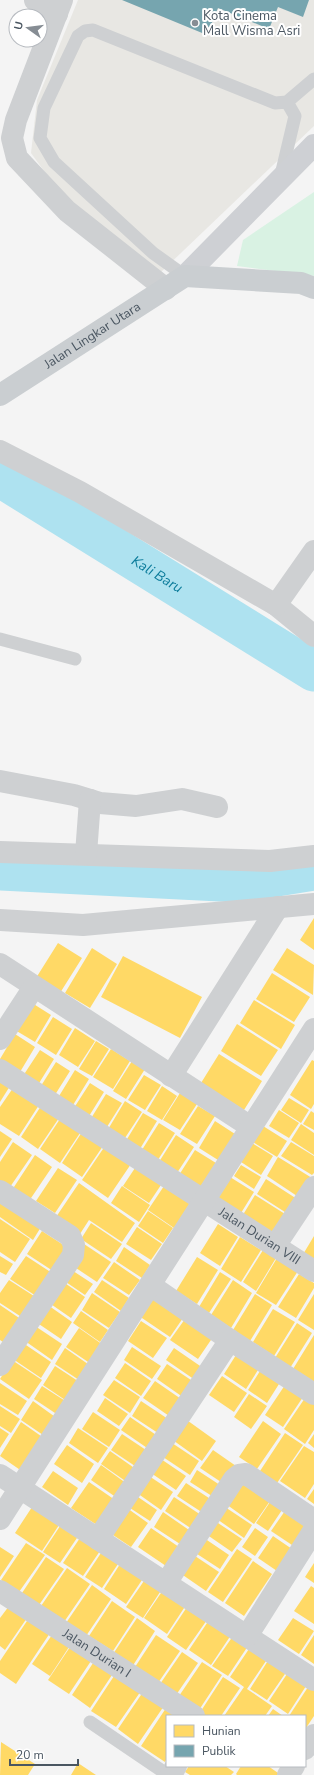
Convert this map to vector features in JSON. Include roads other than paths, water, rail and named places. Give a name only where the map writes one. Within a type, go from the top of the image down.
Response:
[{"type":"main road","name":"Jalan Lingkar Utara","points":[[0,395],[186,276]]},
{"type":"main road","points":[[186,276],[301,283],[314,288]]},
{"type":"street","points":[[35,0],[60,7],[16,120],[12,138],[17,158],[67,211],[166,289]]},
{"type":"street","points":[[186,276],[314,145]]},
{"type":"street","points":[[0,451],[80,492],[276,605],[314,636]]},
{"type":"street","points":[[276,605],[314,551]]},
{"type":"street","points":[[0,781],[74,795],[100,803],[136,806],[182,799],[217,807]]},
{"type":"street","points":[[86,854],[90,800]]},
{"type":"street","points":[[0,852],[270,861],[314,856]]},
{"type":"street","points":[[0,920],[83,925],[314,904]]},
{"type":"street","points":[[171,1076],[278,907]]},
{"type":"street","points":[[0,964],[251,1127]]},
{"type":"street","points":[[0,1039],[34,987]]},
{"type":"street","points":[[0,1519],[314,1029]]},
{"type":"street","name":"Jalan Durian VIII","points":[[0,1070],[314,1271]]},
{"type":"street","points":[[275,1246],[314,1187]]},
{"type":"street","points":[[0,1191],[70,1236],[74,1245],[73,1255],[0,1365]]},
{"type":"street","points":[[150,1285],[230,1340],[314,1394]]},
{"type":"street","points":[[98,1539],[230,1340]]},
{"type":"street","points":[[166,1584],[234,1480],[239,1475],[246,1474],[314,1520]]},
{"type":"street","points":[[0,1475],[314,1680]]},
{"type":"street","points":[[247,1636],[314,1530]]},
{"type":"street","name":"Jalan Durian I","points":[[0,1591],[192,1715]]},
{"type":"street","points":[[306,1747],[314,1735]]},
{"type":"lane","points":[[186,276],[153,253],[54,162],[40,138],[44,108],[78,36],[85,31],[94,30],[275,103],[287,102],[314,79]]},
{"type":"lane","points":[[280,179],[295,116],[287,102]]},
{"type":"lane","points":[[0,640],[75,659]]},
{"type":"lane","points":[[90,1722],[170,1775]]},
{"type":"waterway","name":"Kali Baru","points":[[0,479],[7,481],[314,671]]},
{"type":"waterway","points":[[0,870],[240,882],[314,870]]},
{"type":"place","name":"Kota Cinema Mall Wisma Asri","points":[[195,23]]}]
